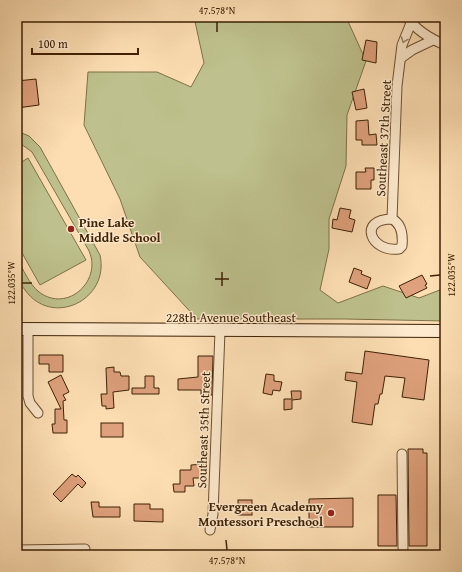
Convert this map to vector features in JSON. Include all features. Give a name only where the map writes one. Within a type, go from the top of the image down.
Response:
[{"type":"main road","name":"228th Avenue Southeast","points":[[23,329],[445,331]]},
{"type":"street","points":[[409,20],[433,40],[445,45]]},
{"type":"street","name":"Southeast 37th Street","points":[[392,219],[396,105],[402,45],[409,20]]},
{"type":"street","points":[[401,58],[412,50],[433,40]]},
{"type":"street","points":[[23,329],[28,396],[33,409],[38,413]]},
{"type":"street","name":"Southeast 35th Street","points":[[210,530],[213,514],[220,331]]},
{"type":"street","points":[[402,454],[403,548]]},
{"type":"street","points":[[17,550],[85,549]]},
{"type":"green space","points":[[194,17],[346,17],[366,61],[347,115],[346,166],[329,219],[329,249],[320,290],[338,303],[383,286],[419,298],[445,288],[445,321],[197,319],[140,257],[120,199],[84,125],[88,72],[157,72],[191,87],[204,63]]},
{"type":"green space","points":[[17,131],[29,136],[40,147],[100,255],[101,271],[96,285],[88,296],[76,304],[63,307],[50,307],[36,301],[25,290],[18,278],[17,258],[35,289],[50,298],[61,299],[71,296],[80,290],[87,282],[91,271],[92,260],[88,249],[32,152],[17,141]]},
{"type":"green space","points":[[28,158],[86,260],[40,285],[17,244],[17,165]]},
{"type":"building","points":[[366,40],[377,42],[376,63],[362,60]]},
{"type":"building","points":[[36,79],[39,105],[17,108],[17,81]]},
{"type":"building","points":[[364,89],[367,108],[356,110],[352,92]]},
{"type":"building","points":[[368,120],[369,135],[376,134],[377,145],[362,145],[362,140],[356,140],[356,121]]},
{"type":"building","points":[[365,168],[374,168],[374,180],[371,180],[371,189],[356,189],[356,172],[366,172]]},
{"type":"building","points":[[340,208],[351,210],[349,218],[355,220],[352,232],[332,228],[333,219],[337,220]]},
{"type":"building","points":[[354,268],[362,271],[361,274],[371,278],[367,289],[349,282]]},
{"type":"building","points":[[422,275],[427,284],[425,285],[427,288],[406,298],[399,286]]},
{"type":"building","points":[[365,351],[429,360],[424,400],[402,397],[405,378],[385,376],[382,394],[380,394],[378,404],[375,404],[372,425],[352,422],[357,382],[345,380],[346,372],[362,374]]},
{"type":"building","points":[[39,355],[63,355],[63,372],[49,372],[49,364],[39,364]]},
{"type":"building","points":[[198,356],[213,356],[212,395],[201,395],[201,390],[178,390],[178,379],[198,377]]},
{"type":"building","points":[[114,367],[114,372],[120,372],[121,376],[129,376],[129,390],[113,392],[114,408],[106,409],[106,406],[102,406],[101,394],[107,394],[106,368]]},
{"type":"building","points":[[266,374],[274,375],[274,381],[282,382],[280,391],[273,390],[272,395],[263,393]]},
{"type":"building","points":[[61,375],[69,392],[63,395],[66,400],[63,401],[64,420],[67,420],[67,433],[53,433],[52,424],[55,424],[55,409],[61,409],[48,382]]},
{"type":"building","points":[[145,376],[154,376],[154,388],[159,388],[159,394],[132,394],[132,388],[145,388]]},
{"type":"building","points":[[291,391],[301,391],[301,399],[292,400],[292,409],[284,410],[284,399],[292,399]]},
{"type":"building","points":[[101,423],[123,423],[123,437],[101,437]]},
{"type":"building","points":[[408,449],[423,449],[423,453],[427,453],[427,546],[409,546]]},
{"type":"building","points":[[204,464],[203,478],[193,478],[194,486],[185,486],[185,492],[174,492],[173,484],[180,484],[180,470],[191,470],[191,465]]},
{"type":"building","points":[[72,474],[76,477],[78,475],[86,483],[82,488],[78,484],[61,502],[53,494]]},
{"type":"building","points":[[378,495],[396,495],[397,546],[378,546]]},
{"type":"building","name":"Evergreen Academy Montessori Preschool","points":[[353,498],[353,527],[309,527],[309,499]]},
{"type":"building","points":[[238,500],[252,500],[252,515],[238,515]]},
{"type":"building","points":[[91,502],[99,502],[99,507],[120,507],[120,517],[93,517]]},
{"type":"building","points":[[134,504],[150,504],[150,509],[163,509],[163,522],[134,521]]},
{"type":"place","name":"Pine Lake Middle School","points":[[71,229]]},
{"type":"place","name":"Evergreen Academy Montessori Preschool","points":[[331,513]]}]
